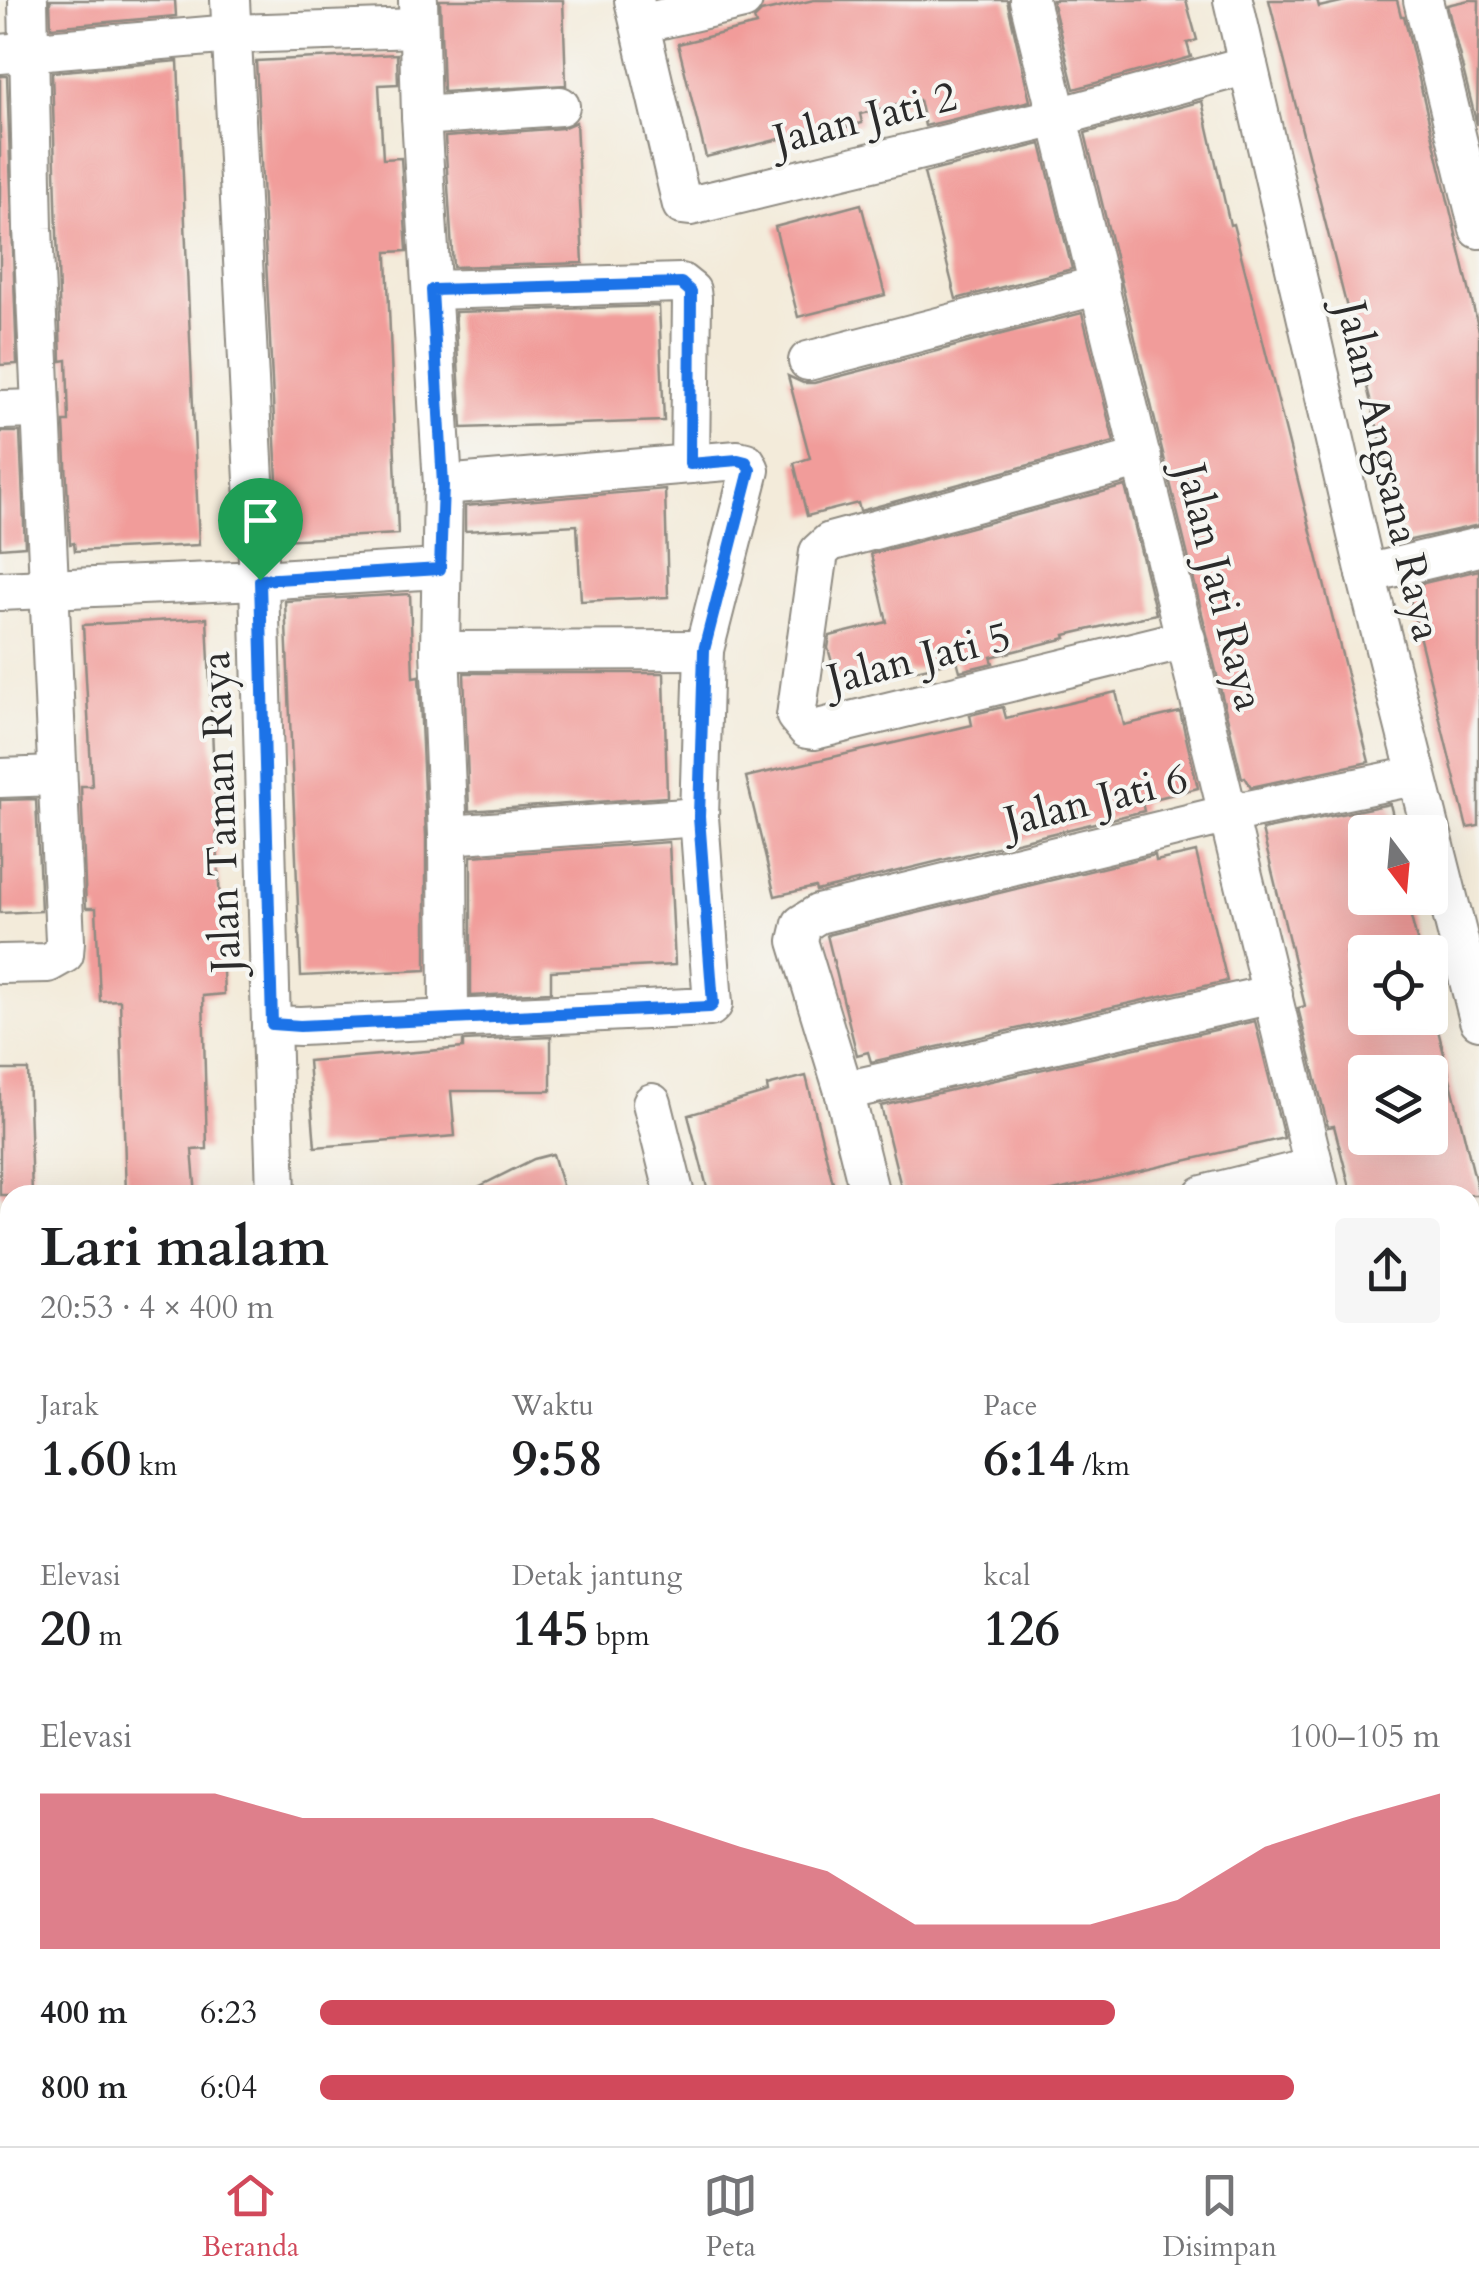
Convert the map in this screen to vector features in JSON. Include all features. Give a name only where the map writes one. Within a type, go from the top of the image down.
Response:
[{"type":"street","points":[[0,964],[48,963],[64,954],[41,409],[17,229],[16,53],[28,0]]},
{"type":"street","points":[[637,12],[742,0]]},
{"type":"street","name":"Jalan Jati Raya","points":[[1030,0],[1317,1181]]},
{"type":"street","name":"Jalan Angsana Raya","points":[[1233,0],[1415,776],[1469,934],[1479,1020]]},
{"type":"street","points":[[1423,0],[1471,164],[1479,230]]},
{"type":"street","name":"Jalan Jati 2","points":[[637,12],[682,205],[690,206],[1058,117],[1248,65]]},
{"type":"street","points":[[16,53],[231,17],[417,14],[443,485],[440,652],[448,835],[449,1020]]},
{"type":"street","name":"Jalan Taman Raya","points":[[231,17],[260,580],[272,1024],[710,1007],[713,1004],[699,817]]},
{"type":"street","points":[[421,116],[560,106]]},
{"type":"street","points":[[432,290],[681,283],[687,286],[692,298],[690,464]]},
{"type":"street","points":[[808,361],[1100,285]]},
{"type":"street","points":[[0,410],[41,409]]},
{"type":"street","name":"Jalan Jati 5","points":[[1142,458],[830,542],[820,552],[796,716],[807,729],[1186,640]]},
{"type":"street","points":[[443,485],[738,460],[746,462],[750,470],[704,650],[699,817],[448,835]]},
{"type":"street","points":[[1366,574],[1479,548]]},
{"type":"street","points":[[0,591],[440,569]]},
{"type":"street","points":[[440,652],[704,650]]},
{"type":"street","points":[[0,778],[56,776]]},
{"type":"street","name":"Jalan Jati 6","points":[[844,1092],[798,942],[802,924],[818,914],[1229,814],[1415,776]]},
{"type":"street","points":[[867,1185],[844,1092],[1273,994]]},
{"type":"street","points":[[272,1024],[276,1185]]},
{"type":"street","points":[[652,1103],[673,1185]]},
{"type":"street","points":[[1284,1185],[1317,1181]]},
{"type":"building","points":[[50,0],[175,0],[176,16],[51,27]]},
{"type":"building","points":[[440,0],[563,0],[566,85],[443,92]]},
{"type":"building","points":[[814,0],[1007,0],[1030,101],[925,126],[919,100],[860,114],[862,123],[823,133],[824,136],[790,144],[788,137],[706,157],[678,44],[756,25],[754,19],[761,12]]},
{"type":"building","points":[[1052,0],[1186,0],[1197,40],[1187,43],[1191,57],[1074,89]]},
{"type":"building","points":[[1269,0],[1317,0],[1319,7],[1350,0],[1397,0],[1404,16],[1479,331],[1479,525],[1406,541]]},
{"type":"building","points":[[1479,0],[1477,125],[1447,5]]},
{"type":"building","points":[[397,54],[398,84],[379,85],[383,159],[401,158],[407,251],[387,252],[398,534],[280,540],[256,61]]},
{"type":"building","points":[[178,61],[199,545],[75,551],[74,543],[70,544],[64,422],[69,422],[67,360],[61,361],[52,72]]},
{"type":"building","points":[[0,76],[7,76],[17,364],[0,365]]},
{"type":"building","points":[[1202,101],[1230,225],[1233,224],[1369,762],[1251,787],[1242,778],[1085,133]]},
{"type":"building","points":[[576,122],[583,263],[453,267],[445,137],[562,128]]},
{"type":"building","points":[[1041,144],[1072,269],[956,299],[924,173]]},
{"type":"building","points":[[861,204],[885,295],[798,317],[775,227]]},
{"type":"building","points":[[659,306],[664,421],[462,428],[455,312]]},
{"type":"building","points":[[1082,313],[1114,442],[860,511],[858,503],[807,516],[794,463],[810,458],[788,376],[814,383]]},
{"type":"building","points":[[0,432],[20,432],[25,546],[0,548]]},
{"type":"building","points":[[1125,486],[1156,614],[1065,635],[1066,638],[991,657],[993,663],[960,671],[957,660],[908,672],[905,661],[836,677],[828,648],[830,636],[887,622],[871,554]]},
{"type":"building","points":[[665,489],[668,597],[581,601],[577,525],[465,531],[465,506]]},
{"type":"building","points":[[1479,570],[1479,826],[1467,828],[1407,587]]},
{"type":"building","points":[[410,594],[413,677],[419,676],[426,836],[426,970],[301,976],[285,601]]},
{"type":"building","points":[[207,618],[224,994],[203,996],[207,1149],[192,1150],[195,1185],[126,1185],[120,1000],[100,1001],[96,908],[86,908],[81,786],[92,786],[83,625]]},
{"type":"building","points":[[464,673],[664,673],[667,797],[469,811]]},
{"type":"building","points":[[1116,692],[1124,725],[1180,712],[1198,788],[1142,802],[1144,811],[816,891],[815,887],[775,896],[746,777],[972,725],[970,715],[1003,707],[1006,718]]},
{"type":"building","points":[[36,799],[41,911],[0,913],[0,800]]},
{"type":"building","points":[[1390,804],[1393,815],[1348,815],[1348,915],[1410,915],[1416,935],[1348,935],[1348,1035],[1439,1035],[1444,1055],[1348,1055],[1348,1155],[1448,1155],[1448,1070],[1477,1185],[1349,1185],[1334,1126],[1328,1127],[1298,1008],[1305,1006],[1262,830]]},
{"type":"building","points":[[669,842],[675,965],[551,971],[551,992],[471,996],[471,856]]},
{"type":"building","points":[[1196,852],[1227,981],[871,1062],[868,1052],[857,1055],[827,935],[1155,855],[1156,861]]},
{"type":"building","points":[[1255,1021],[1284,1138],[1080,1185],[901,1185],[881,1106]]},
{"type":"building","points":[[551,1037],[551,1091],[451,1091],[455,1136],[315,1147],[308,1061],[463,1048],[463,1041]]},
{"type":"building","points":[[0,1070],[28,1070],[32,1185],[0,1185]]},
{"type":"building","points":[[806,1076],[833,1185],[706,1185],[688,1115],[768,1092],[767,1086]]},
{"type":"building","points":[[553,1154],[562,1185],[482,1185],[534,1159]]},
{"type":"route","points":[[681,283],[687,286],[692,298],[690,464],[738,460],[746,462],[750,470],[704,650],[699,817],[713,1004],[449,1020],[272,1024],[260,580],[440,569],[443,485],[432,290],[681,283]]}]
